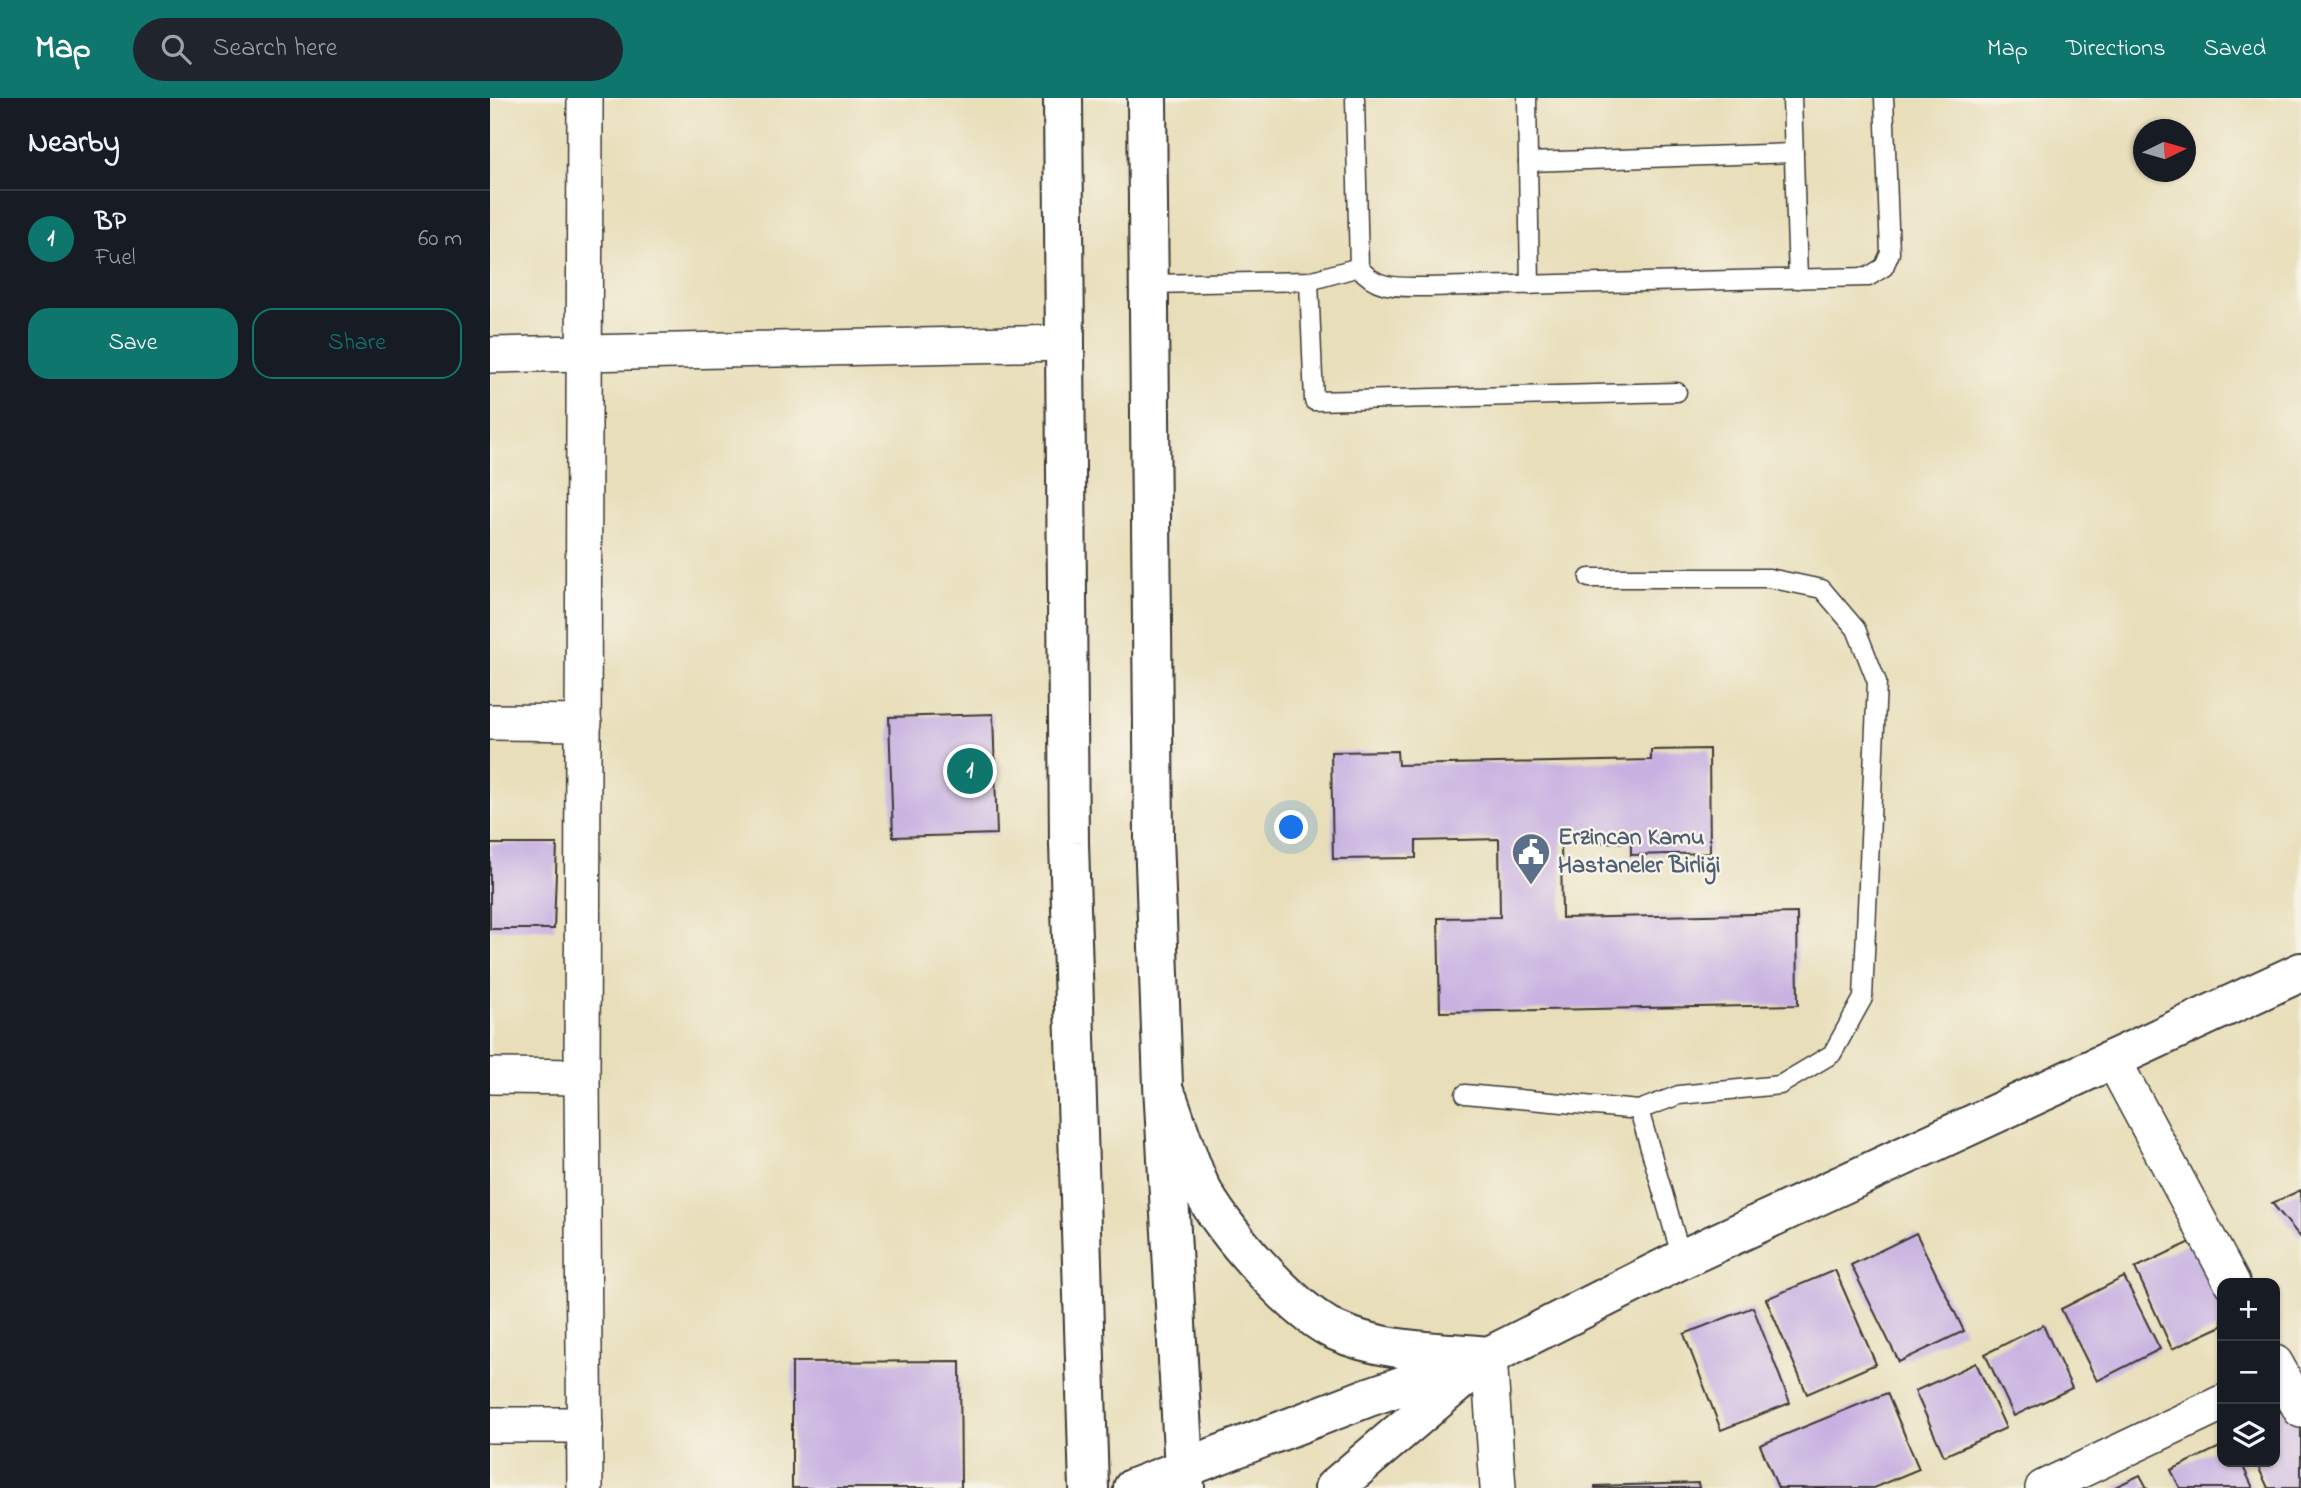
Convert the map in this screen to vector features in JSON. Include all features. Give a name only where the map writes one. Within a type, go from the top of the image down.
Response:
[{"type":"main road","points":[[1063,98],[1069,843],[1089,1488]]},
{"type":"main road","points":[[1147,98],[1154,836],[1163,1085],[1184,1478]]},
{"type":"main road","points":[[1133,1488],[1184,1478],[1489,1356],[1682,1259],[2301,972]]},
{"type":"main road","points":[[1163,1085],[1200,1186],[1233,1235],[1291,1299],[1335,1331],[1395,1347],[1489,1356]]},
{"type":"main road","points":[[1334,1488],[1489,1356]]},
{"type":"street","points":[[585,98],[582,1077],[585,1488]]},
{"type":"street","points":[[490,355],[1065,343]]},
{"type":"street","points":[[490,722],[584,723]]},
{"type":"street","points":[[2112,1058],[2229,1278]]},
{"type":"street","points":[[490,1076],[582,1077]]},
{"type":"street","points":[[1489,1356],[1498,1488]]},
{"type":"street","points":[[2283,1370],[2301,1410]]},
{"type":"street","points":[[2043,1488],[2220,1404]]},
{"type":"street","points":[[490,1425],[584,1425]]},
{"type":"lane","points":[[1355,98],[1359,267],[1368,279],[1385,286],[1868,277],[1884,267],[1890,253],[1884,98]]},
{"type":"lane","points":[[1527,98],[1530,285]]},
{"type":"lane","points":[[1792,98],[1798,279]]},
{"type":"lane","points":[[1528,162],[1794,153]]},
{"type":"lane","points":[[1149,284],[1309,281],[1359,267]]},
{"type":"lane","points":[[1309,281],[1314,401],[1677,392]]},
{"type":"lane","points":[[1465,1094],[1639,1110],[1679,1096],[1780,1085],[1832,1054],[1863,998],[1877,682],[1856,629],[1822,589],[1769,578],[1589,578]]},
{"type":"lane","points":[[1639,1110],[1682,1259]]},
{"type":"building","points":[[993,714],[997,834],[893,837],[889,717]]},
{"type":"building","name":"Erzincan Kamu Hastaneler Birliği","points":[[1709,749],[1710,853],[1631,855],[1631,842],[1561,843],[1562,918],[1797,913],[1798,1005],[1440,1012],[1438,918],[1500,917],[1499,839],[1416,841],[1416,858],[1333,859],[1331,752],[1397,751],[1398,765],[1651,760],[1651,750]]},
{"type":"building","points":[[490,844],[557,844],[554,929],[490,929]]},
{"type":"building","points":[[2301,1190],[2301,1238],[2272,1203]]},
{"type":"building","points":[[1916,1233],[1964,1331],[1899,1362],[1851,1265]]},
{"type":"building","points":[[2195,1240],[2217,1289],[2217,1328],[2172,1349],[2135,1268]]},
{"type":"building","points":[[1835,1270],[1876,1364],[1807,1394],[1766,1299]]},
{"type":"building","points":[[2124,1277],[2160,1349],[2097,1381],[2061,1309]]},
{"type":"building","points":[[1753,1307],[1790,1403],[1721,1430],[1684,1334]]},
{"type":"building","points":[[2043,1325],[2072,1388],[2014,1416],[1985,1354]]},
{"type":"building","points":[[960,1361],[961,1488],[792,1488],[792,1362]]},
{"type":"building","points":[[1976,1363],[2006,1428],[1944,1456],[1915,1391]]},
{"type":"building","points":[[1887,1393],[1919,1469],[1873,1488],[1778,1488],[1760,1445]]},
{"type":"building","points":[[2298,1403],[2301,1410],[2301,1488],[2268,1488],[2258,1467],[2280,1467],[2280,1412]]},
{"type":"building","points":[[2217,1448],[2217,1467],[2243,1467],[2253,1488],[2180,1488],[2171,1470]]},
{"type":"building","points":[[2140,1475],[2147,1488],[2113,1488]]},
{"type":"building","points":[[1698,1483],[1699,1488],[1595,1488],[1595,1486]]},
{"type":"place","name":"BP","points":[[970,771]]},
{"type":"place","name":"Erzincan Kamu Hastaneler Birliği","points":[[1531,886]]}]
